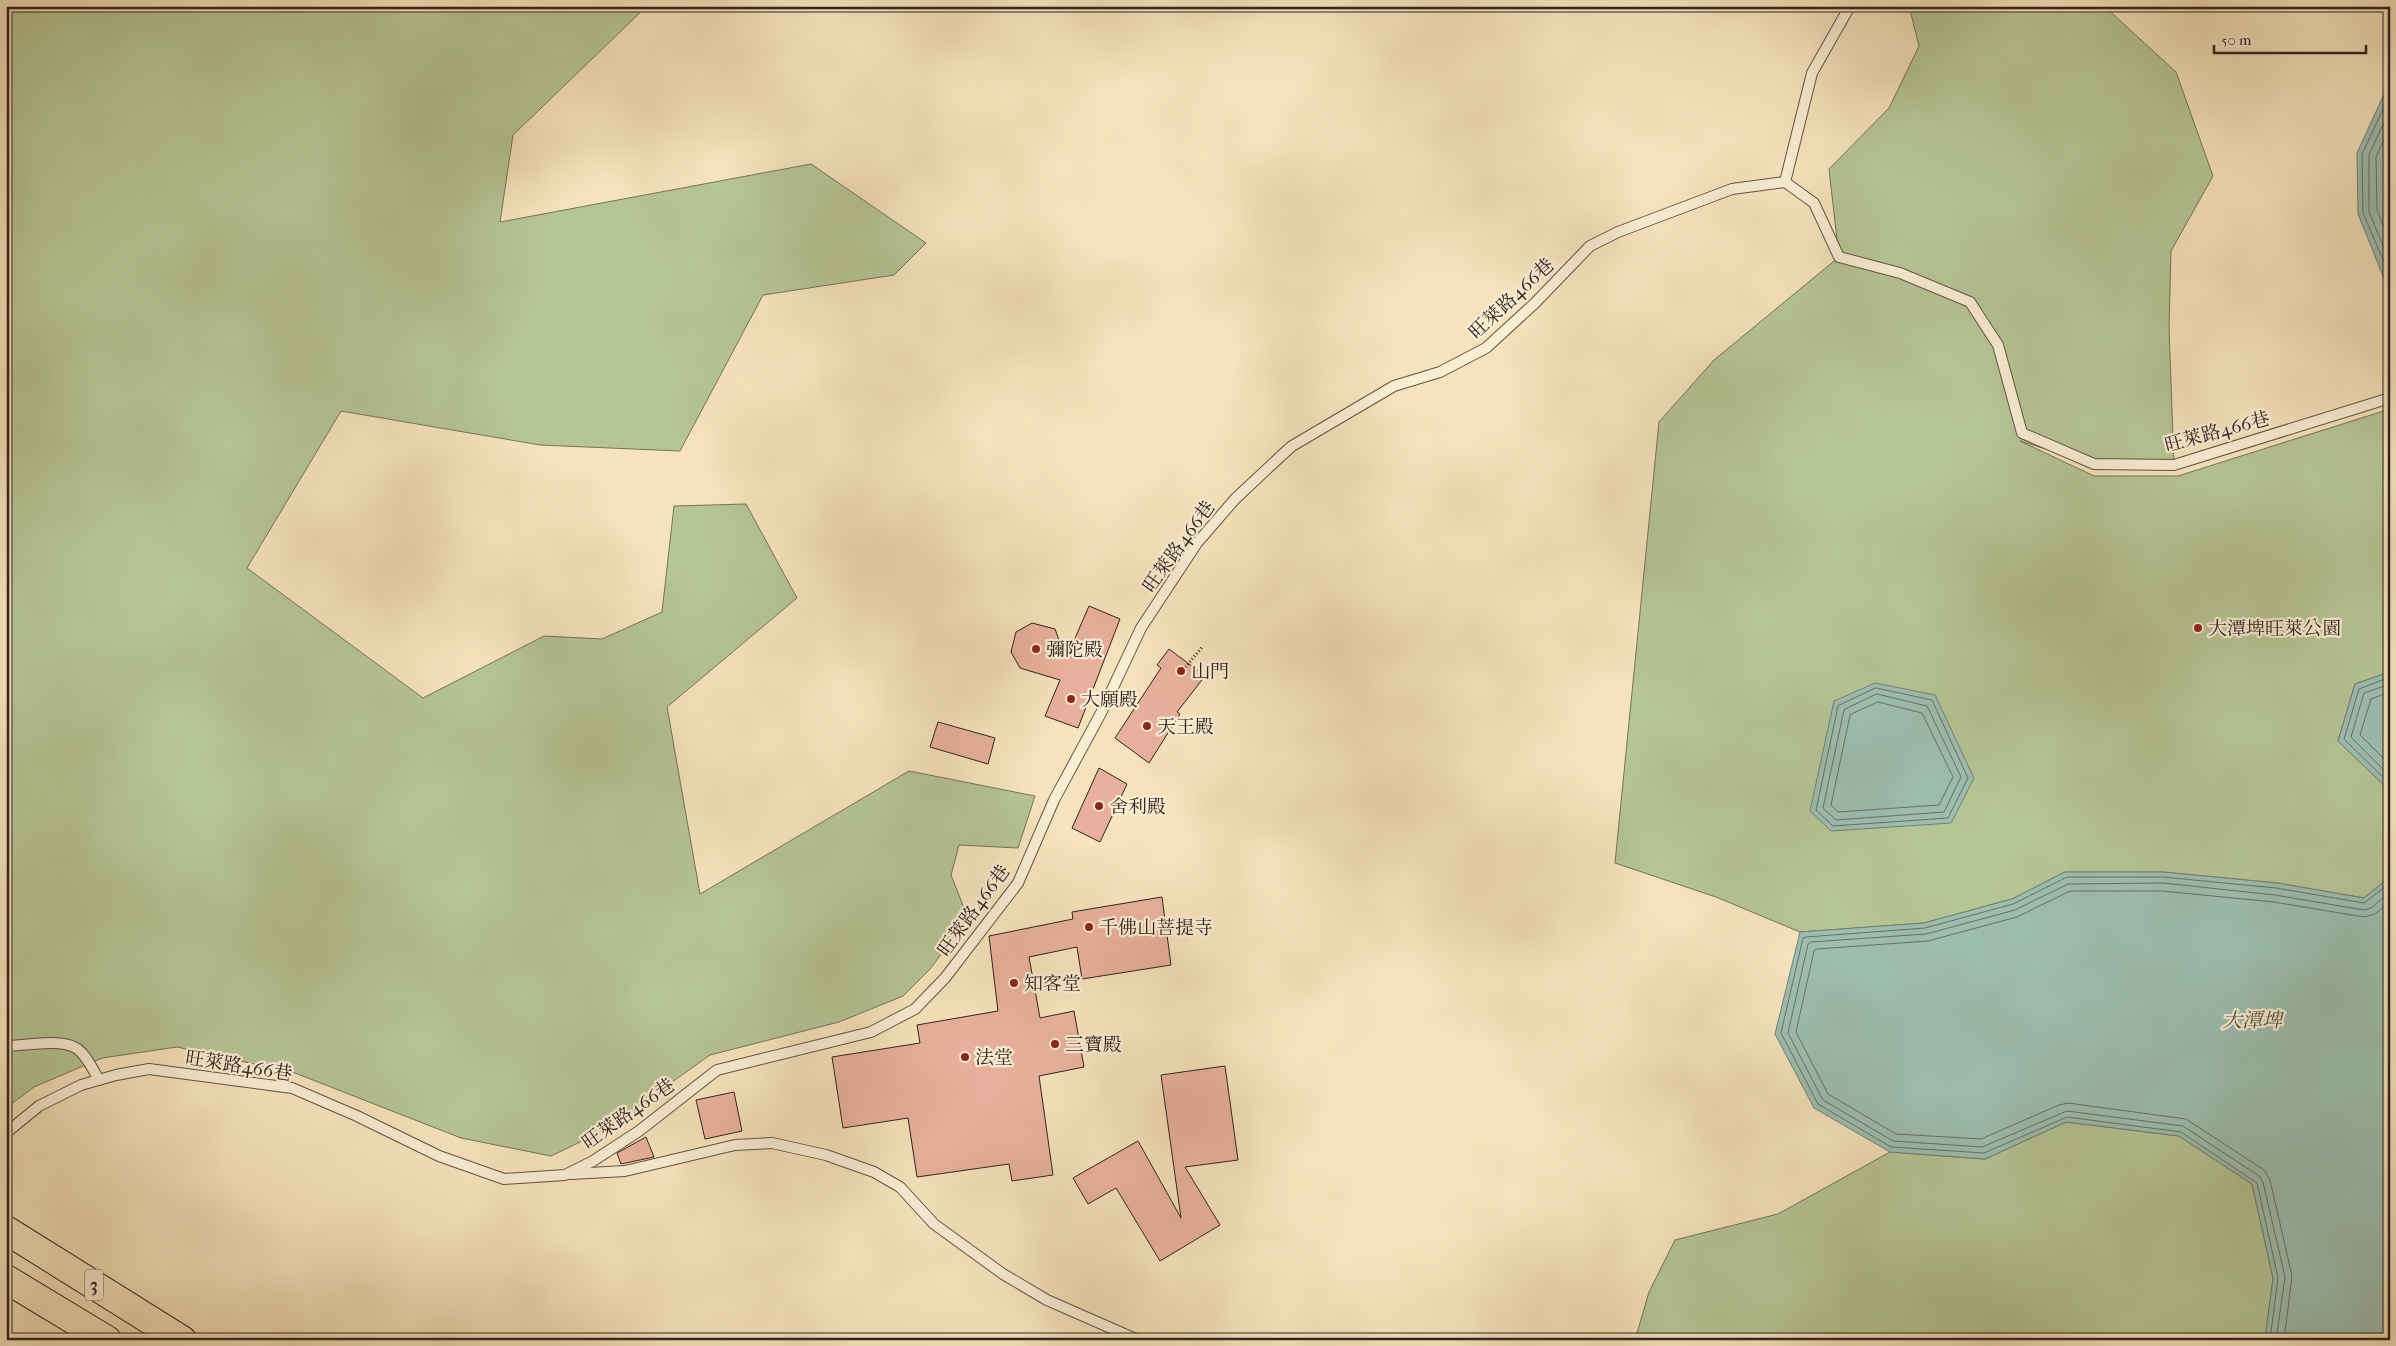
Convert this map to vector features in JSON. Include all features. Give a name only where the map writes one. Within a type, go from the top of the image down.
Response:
[{"type":"highway","name":"3","points":[[6,1230],[182,1340]]},
{"type":"highway","name":"3","points":[[6,1279],[108,1340]]},
{"type":"lane","points":[[1786,182],[1812,73],[1850,6]]},
{"type":"lane","name":"旺萊路466巷","points":[[6,1133],[39,1106],[81,1085],[149,1069],[292,1088],[357,1116],[439,1156],[504,1179],[565,1175],[593,1161],[639,1132],[717,1070],[871,1032],[914,1009],[944,978],[1018,883],[1054,800],[1101,712],[1142,628],[1197,543],[1235,499],[1292,446],[1394,386],[1440,372],[1486,348],[1535,303],[1590,246],[1618,232],[1732,189],[1786,182],[1814,203],[1839,257],[1900,274],[1970,302],[1998,345],[2022,433],[2094,464],[2174,465],[2390,398]]},
{"type":"lane","points":[[6,1046],[53,1044],[76,1048],[84,1056],[99,1080]]},
{"type":"lane","points":[[565,1175],[625,1171],[735,1145],[772,1143],[826,1155],[874,1172],[900,1187],[934,1224],[1003,1274],[1047,1300],[1138,1340]]},
{"type":"path","points":[[1183,670],[1203,646]]},
{"type":"green space","points":[[6,6],[647,6],[513,135],[500,222],[811,164],[926,243],[894,275],[763,295],[680,451],[540,445],[341,411],[247,568],[423,698],[544,636],[602,639],[662,612],[674,506],[746,504],[797,598],[667,707],[700,894],[909,771],[1035,796],[1018,848],[959,845],[951,875],[968,918],[930,969],[903,996],[839,1022],[710,1055],[605,1130],[551,1156],[461,1138],[295,1073],[177,1047],[102,1058],[34,1087],[6,1108]]},
{"type":"green space","points":[[1909,6],[2104,6],[2176,72],[2213,176],[2171,251],[2169,327],[2174,465],[2094,464],[2020,441],[2094,476],[2178,476],[2390,409],[2390,672],[2355,684],[2338,741],[2390,791],[2390,877],[2364,898],[2277,883],[2163,872],[2065,872],[2012,899],[1924,923],[1800,932],[1716,897],[1615,863],[1659,422],[1714,360],[1839,257],[1829,169],[1889,108],[1919,46]]},
{"type":"green space","points":[[2066,1122],[2179,1136],[2252,1184],[2273,1278],[2265,1340],[1635,1340],[1649,1292],[1675,1240],[1778,1214],[1890,1152],[1985,1159]]},
{"type":"water","points":[[2390,81],[2390,281],[2385,281],[2358,214],[2357,153]]},
{"type":"water","points":[[2390,672],[2390,791],[2338,741],[2355,684]]},
{"type":"water","points":[[1875,683],[1935,695],[1974,778],[1951,823],[1831,831],[1810,811],[1834,701]]},
{"type":"water","name":"大潭埤","points":[[2065,872],[2163,872],[2277,883],[2364,898],[2390,877],[2390,1340],[2265,1340],[2273,1278],[2252,1184],[2179,1136],[2066,1122],[1985,1159],[1890,1152],[1814,1108],[1775,1034],[1800,932],[1924,923],[2012,899]]},
{"type":"building","points":[[1089,606],[1120,619],[1078,728],[1045,716],[1060,680],[1020,668],[1011,652],[1016,632],[1032,623],[1055,629],[1066,659]]},
{"type":"building","points":[[1169,649],[1205,676],[1177,712],[1180,714],[1149,763],[1115,738],[1161,668],[1157,665]]},
{"type":"building","points":[[938,722],[995,738],[988,764],[930,747]]},
{"type":"building","name":"舍利殿","points":[[1099,768],[1127,784],[1100,842],[1072,828]]},
{"type":"building","points":[[1162,897],[1171,965],[1082,979],[1077,947],[1029,957],[1040,1018],[1074,1011],[1084,1067],[1039,1076],[1053,1175],[1012,1181],[1009,1164],[917,1177],[908,1118],[843,1128],[832,1057],[920,1043],[917,1025],[998,1011],[989,936],[1073,919],[1072,912]]},
{"type":"building","points":[[1225,1066],[1238,1160],[1185,1167],[1220,1225],[1160,1261],[1116,1188],[1088,1204],[1073,1178],[1138,1141],[1181,1218],[1161,1075]]},
{"type":"building","points":[[734,1092],[742,1131],[705,1139],[696,1100]]},
{"type":"building","points":[[646,1137],[654,1157],[621,1164],[617,1153]]},
{"type":"place","name":"大潭埤旺萊公園","points":[[2198,628]]},
{"type":"place","name":"彌陀殿","points":[[1036,649]]},
{"type":"place","name":"山門","points":[[1181,671]]},
{"type":"place","name":"大願殿","points":[[1071,699]]},
{"type":"place","name":"天王殿","points":[[1147,726]]},
{"type":"place","name":"舍利殿","points":[[1099,806]]},
{"type":"place","name":"千佛山菩提寺","points":[[1089,927]]},
{"type":"place","name":"知客堂","points":[[1014,983]]},
{"type":"place","name":"三寶殿","points":[[1055,1044]]},
{"type":"place","name":"法堂","points":[[965,1057]]}]
